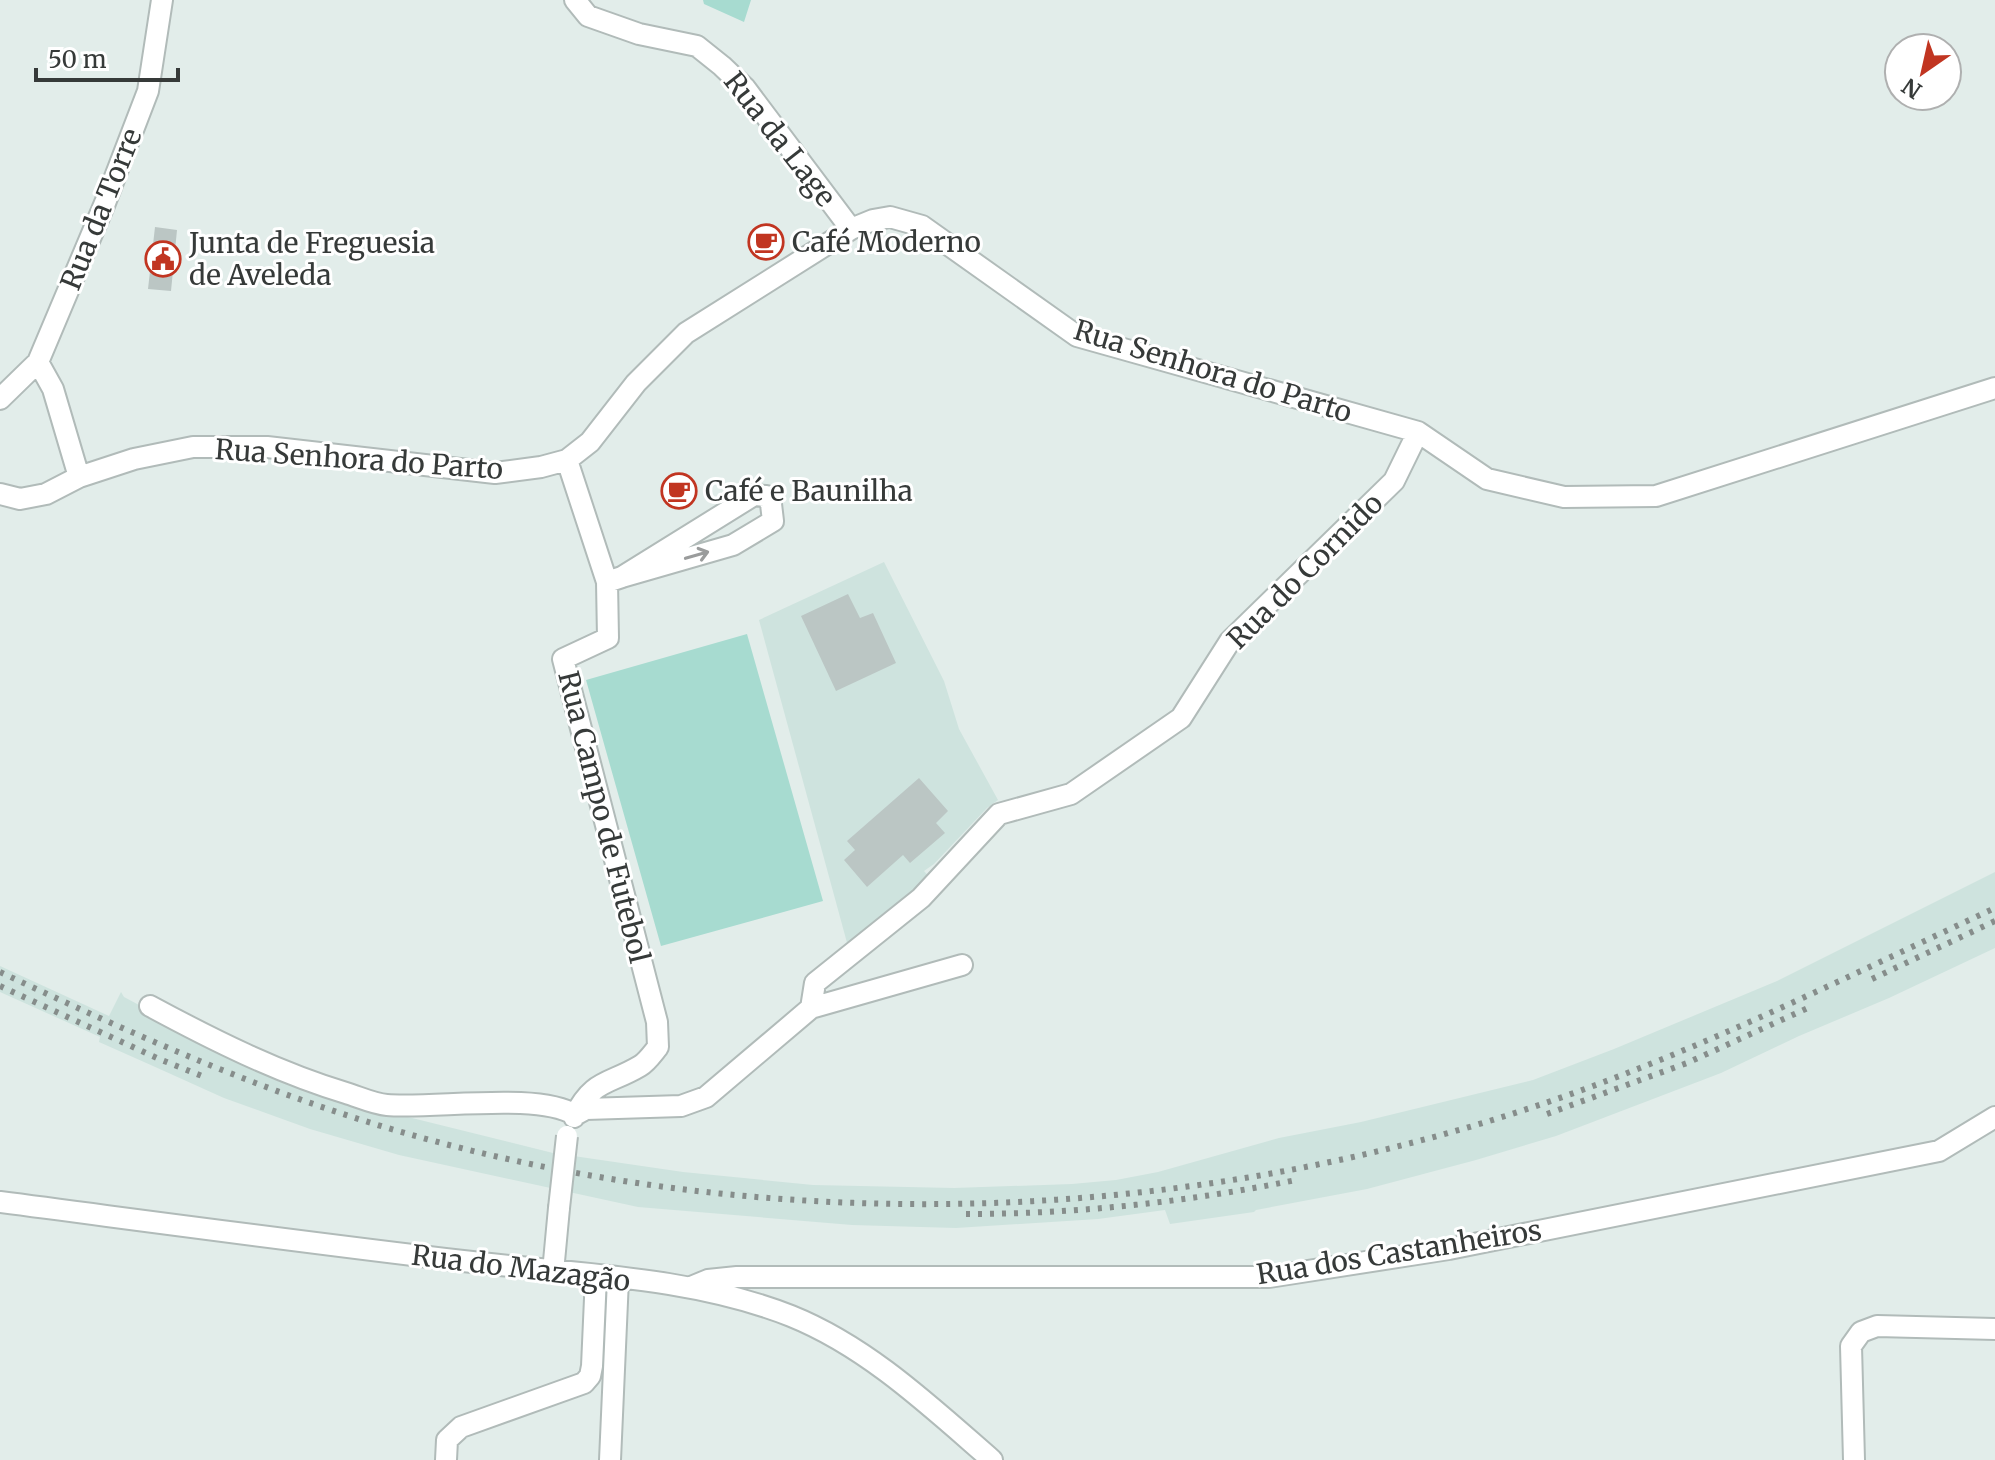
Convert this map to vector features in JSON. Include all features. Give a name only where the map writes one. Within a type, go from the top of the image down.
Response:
[{"type":"street","name":"Rua da Torre","points":[[0,399],[38,362],[105,203],[148,91],[162,0]]},
{"type":"street","name":"Rua da Lage","points":[[575,0],[588,16],[639,34],[697,46],[722,66],[745,88],[851,229]]},
{"type":"street","name":"Rua Senhora do Parto","points":[[0,494],[20,499],[46,494],[79,477],[134,459],[193,447],[267,447],[495,473],[567,460],[590,442],[636,383],[686,333],[851,229],[890,217],[922,226],[1077,336],[1418,432],[1487,479],[1564,497],[1656,496],[1995,388]]},
{"type":"street","points":[[38,362],[53,389],[79,477]]},
{"type":"street","name":"Rua do Cornido","points":[[150,1006],[213,1040],[308,1081],[386,1105],[485,1103],[562,1107],[575,1115],[586,1109],[681,1106],[706,1097],[811,1008],[815,983],[921,898],[999,814],[1071,794],[1181,718],[1230,641],[1394,481],[1418,432]]},
{"type":"street","name":"Rua Campo de Futebol","points":[[567,460],[615,580],[608,638],[563,659],[657,1022],[658,1047],[642,1065],[601,1083],[585,1096],[575,1115]]},
{"type":"street","points":[[754,495],[766,496],[771,504],[773,521],[733,545],[615,580],[754,495]]},
{"type":"street","points":[[811,1008],[962,965]]},
{"type":"street","points":[[553,1272],[567,1136],[575,1115]]},
{"type":"street","name":"Rua dos Castanheiros","points":[[691,1287],[708,1280],[737,1277],[1269,1277],[1449,1249],[1939,1151],[1995,1117]]},
{"type":"street","name":"Rua do Mazagão","points":[[0,1202],[691,1287],[750,1301],[794,1317],[851,1347],[893,1377],[992,1460]]},
{"type":"street","points":[[446,1460],[447,1440],[461,1427],[584,1383],[590,1376],[596,1276]]},
{"type":"street","points":[[610,1460],[618,1279]]},
{"type":"street","points":[[1854,1460],[1851,1346],[1861,1332],[1877,1326],[1995,1329]]},
{"type":"shaded area","points":[[884,562],[944,681],[959,729],[998,800],[924,871],[931,879],[849,950],[759,620]]},
{"type":"shaded area","points":[[1995,872],[1995,948],[1721,1073],[1556,1136],[1476,1160],[1367,1189],[1254,1212],[1170,1224],[1165,1210],[1098,1219],[956,1228],[852,1225],[638,1207],[399,1155],[310,1129],[224,1098],[99,1042],[100,1037],[0,992],[0,966],[109,1016],[121,992],[124,997],[214,1045],[351,1100],[553,1153],[683,1172],[813,1185],[954,1188],[1072,1184],[1158,1172],[1279,1138],[1361,1122],[1533,1080],[1777,981]]},
{"type":"green space","points":[[703,0],[751,0],[744,22],[704,4]]},
{"type":"green space","points":[[747,634],[823,901],[661,946],[586,680]]},
{"type":"building","name":"Junta de Freguesia de Aveleda","points":[[155,227],[177,230],[171,291],[148,289]]},
{"type":"building","points":[[848,594],[860,618],[873,613],[896,663],[836,691],[801,616]]},
{"type":"building","points":[[919,778],[948,811],[936,823],[945,833],[910,863],[903,855],[867,887],[844,860],[855,850],[847,841]]},
{"type":"railway","points":[[0,972],[147,1039],[296,1098],[398,1131],[536,1165],[676,1188],[819,1201],[963,1204],[1106,1196],[1248,1177],[1388,1149],[1524,1110],[1704,1042],[1995,908]]},
{"type":"railway","points":[[1872,979],[1995,921]]},
{"type":"railway","points":[[0,986],[207,1078]]},
{"type":"railway","points":[[1547,1114],[1687,1063],[1810,1007]]},
{"type":"railway","points":[[966,1214],[1049,1212],[1132,1205],[1214,1195],[1296,1180]]},
{"type":"place","name":"Café Moderno","points":[[766,242]]},
{"type":"place","name":"Junta de Freguesia de Aveleda","points":[[163,259]]},
{"type":"place","name":"Café e Baunilha","points":[[679,491]]}]
